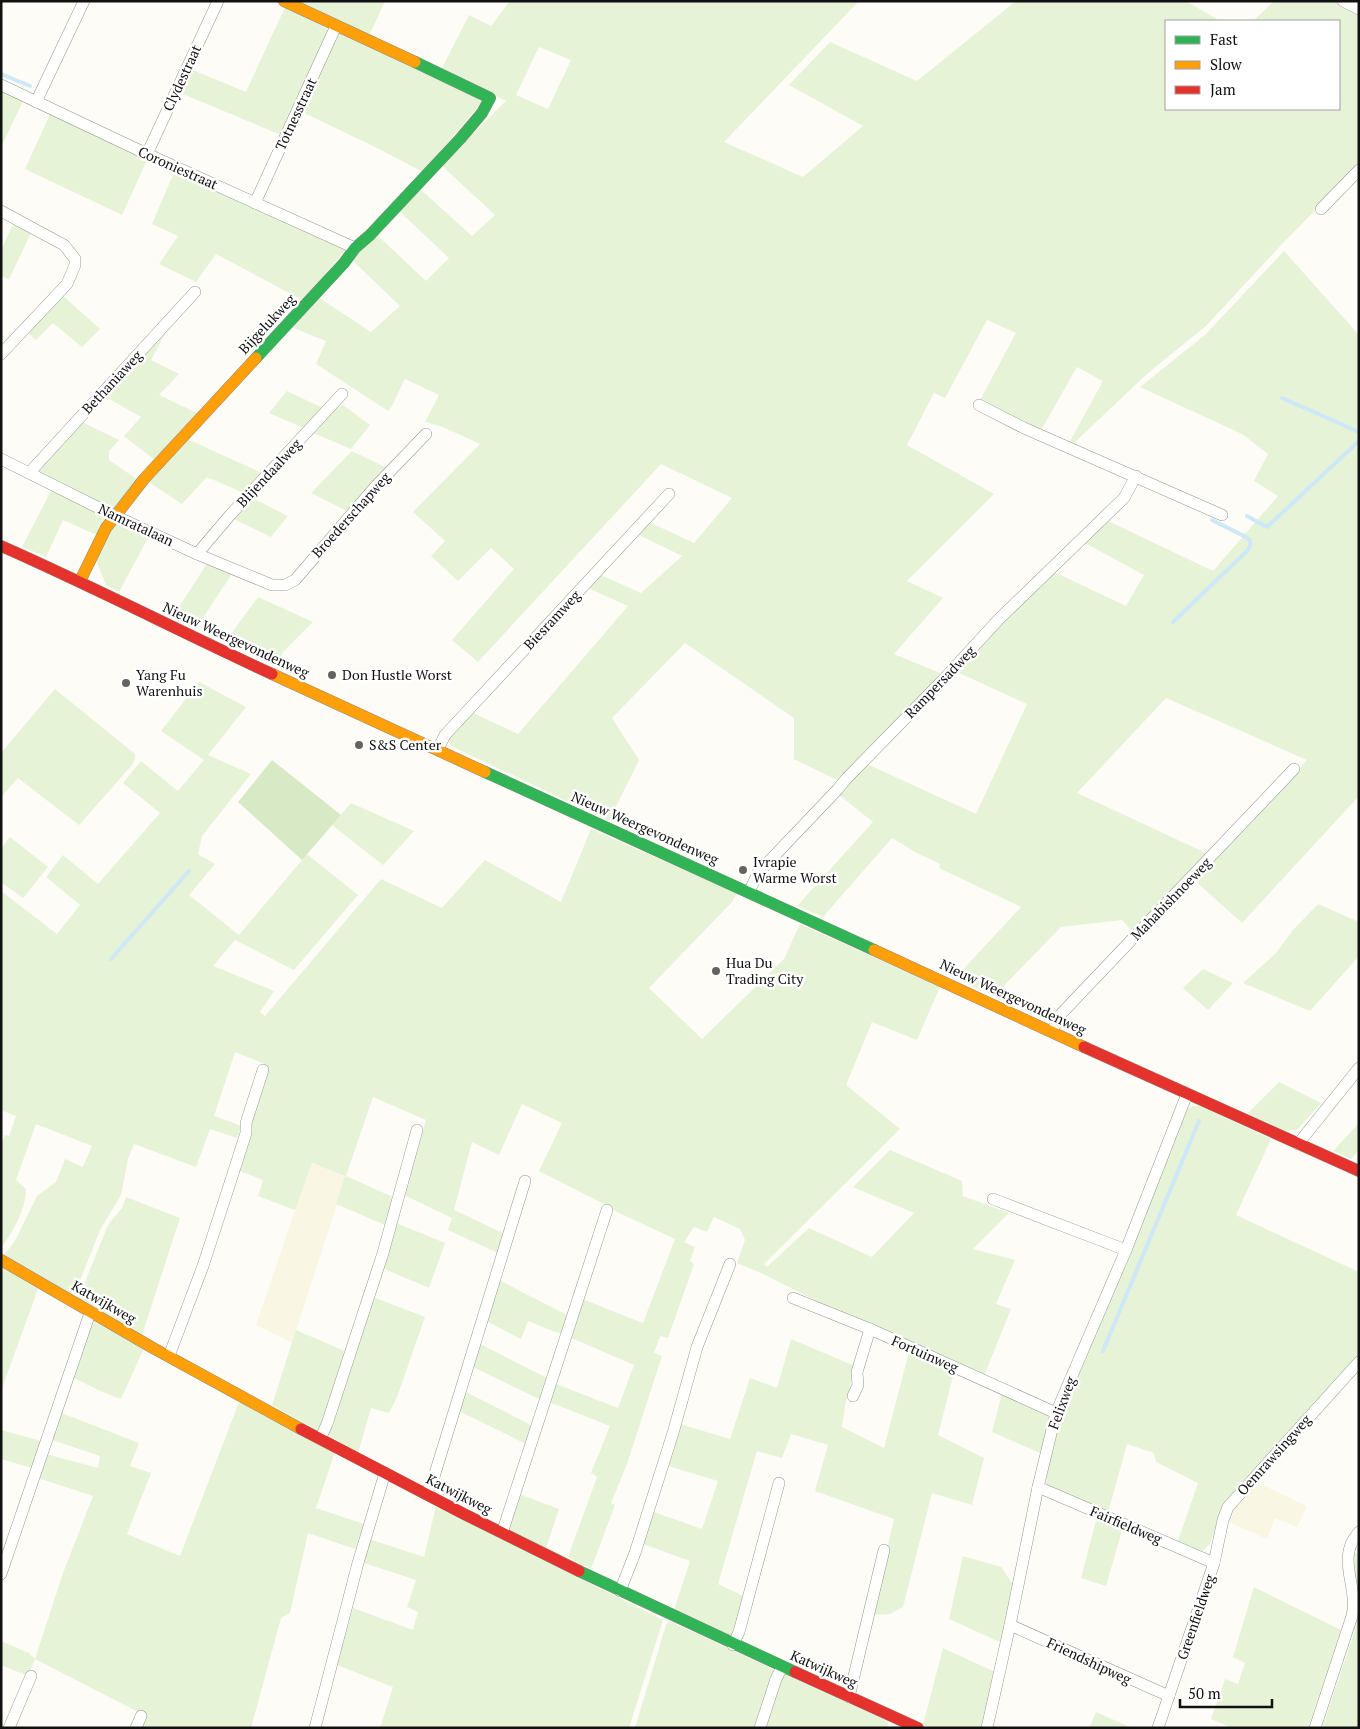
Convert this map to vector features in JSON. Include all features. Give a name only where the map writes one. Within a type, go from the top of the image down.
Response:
[{"type":"street","points":[[36,102],[84,1]]},
{"type":"street","name":"Clydestraat","points":[[147,154],[218,1]]},
{"type":"street","points":[[284,1],[336,26]]},
{"type":"street","points":[[1343,1],[1359,9]]},
{"type":"street","name":"Bijgelukweg","points":[[80,581],[106,528],[144,479],[344,263],[355,248],[370,235],[460,138],[482,113],[490,98],[336,26]]},
{"type":"street","name":"Totnesstraat","points":[[255,203],[336,26]]},
{"type":"street","name":"Coroniestraat","points":[[1,85],[147,154],[355,248]]},
{"type":"street","points":[[1321,209],[1359,170]]},
{"type":"street","points":[[1,211],[64,244],[75,259],[75,265],[67,284],[1,354]]},
{"type":"street","name":"Bethaniaweg","points":[[30,472],[195,292]]},
{"type":"street","name":"Blijendaalweg","points":[[197,554],[231,514],[342,394]]},
{"type":"street","points":[[979,405],[1024,428],[1222,515]]},
{"type":"street","name":"Broederschapweg","points":[[272,585],[285,584],[296,580],[369,493],[426,434]]},
{"type":"street","name":"Namratalaan","points":[[1,460],[30,472],[115,516],[197,554],[272,585]]},
{"type":"street","name":"Rampersadweg","points":[[749,892],[758,873],[999,619],[1124,498],[1136,476]]},
{"type":"street","name":"Biesramweg","points":[[438,748],[445,735],[669,494]]},
{"type":"street","name":"Nieuw Weergevondenweg","points":[[1,546],[80,581],[220,650],[438,748],[477,768],[1359,1171]]},
{"type":"street","name":"Mahabishnoeweg","points":[[1052,1031],[1061,1014],[1294,769]]},
{"type":"street","points":[[1298,1144],[1359,1068]]},
{"type":"street","points":[[169,1356],[203,1266],[246,1133],[246,1123],[263,1070]]},
{"type":"street","name":"Felixweg","points":[[987,1728],[1038,1487],[1056,1413],[1126,1250],[1187,1094]]},
{"type":"street","points":[[320,1439],[327,1424],[364,1312],[418,1130]]},
{"type":"street","points":[[426,1494],[433,1480],[525,1181]]},
{"type":"street","points":[[993,1198],[1126,1250]]},
{"type":"street","points":[[502,1533],[607,1210]]},
{"type":"street","name":"Katwijkweg","points":[[1,1260],[90,1313],[384,1473],[620,1591],[733,1645],[849,1696],[894,1723],[918,1728]]},
{"type":"street","points":[[620,1591],[635,1553],[667,1452],[697,1347],[730,1264]]},
{"type":"street","name":"Fortuinweg","points":[[793,1298],[870,1329],[1056,1413]]},
{"type":"street","points":[[1,1574],[90,1313]]},
{"type":"street","points":[[853,1396],[858,1385],[857,1372],[870,1329]]},
{"type":"street","name":"Oemrawsingweg","points":[[1214,1563],[1223,1520],[1228,1507],[1359,1362]]},
{"type":"street","points":[[315,1728],[384,1473]]},
{"type":"street","points":[[733,1645],[739,1632],[778,1483]]},
{"type":"street","name":"Fairfieldweg","points":[[1038,1487],[1214,1563]]},
{"type":"street","points":[[1315,1728],[1352,1616],[1354,1606],[1347,1558],[1349,1547],[1359,1532]]},
{"type":"street","points":[[849,1696],[884,1550]]},
{"type":"street","name":"Greenfieldweg","points":[[1158,1728],[1214,1563]]},
{"type":"street","name":"Friendshipweg","points":[[1010,1625],[1169,1696]]},
{"type":"street","points":[[760,1728],[776,1679],[782,1667]]},
{"type":"street","points":[[9,1728],[31,1676]]},
{"type":"street","points":[[136,1728],[141,1716]]},
{"type":"shaded area","points":[[311,1163],[346,1176],[292,1343],[256,1325]]},
{"type":"shaded area","points":[[1254,1481],[1307,1506],[1297,1527],[1275,1518],[1267,1539],[1226,1521],[1231,1508]]},
{"type":"green space","points":[[294,1],[385,1],[369,36]]},
{"type":"green space","points":[[510,1],[859,1],[724,142],[803,177],[863,126],[789,85],[830,42],[917,81],[1016,1],[1186,1],[1218,20],[1165,20],[1165,110],[1340,110],[1340,20],[1254,20],[1274,1],[1333,1],[1359,14],[1359,166],[1281,245],[1206,326],[1148,373],[1074,443],[1069,443],[1103,381],[1077,367],[1040,432],[979,402],[1016,333],[987,320],[945,398],[934,393],[907,445],[994,494],[907,581],[943,598],[894,654],[940,673],[936,682],[839,781],[794,759],[794,718],[685,643],[612,718],[639,760],[609,821],[451,746],[448,739],[471,712],[518,734],[628,606],[588,588],[601,575],[641,593],[682,556],[637,534],[649,522],[694,543],[732,498],[661,464],[478,662],[452,640],[514,569],[491,548],[458,581],[431,556],[445,541],[413,512],[480,444],[443,427],[425,422],[439,395],[405,379],[388,411],[316,364],[326,341],[291,327],[318,297],[371,332],[400,306],[351,259],[376,234],[426,281],[449,258],[399,211],[420,189],[472,236],[495,215],[441,165],[506,101],[441,70],[469,15],[491,26]],"holes":[[[539,47],[571,60],[548,109],[516,95]]]},
{"type":"green space","points":[[286,5],[329,30],[281,135],[178,92],[190,69],[246,92]]},
{"type":"green space","points":[[337,32],[475,96],[481,103],[423,172],[300,111]]},
{"type":"green space","points":[[1,89],[24,99],[1,147]]},
{"type":"green space","points":[[51,112],[148,158],[122,215],[25,169]]},
{"type":"green space","points":[[175,170],[346,249],[304,301],[216,254],[196,282],[159,264],[178,236],[152,224]]},
{"type":"green space","points":[[14,222],[32,231],[9,279],[1,276],[1,250]]},
{"type":"green space","points":[[1284,251],[1359,335],[1359,796],[1242,923],[1194,880],[1307,760],[1166,698],[1077,793],[1206,853],[1132,931],[1122,920],[1061,927],[994,996],[955,978],[1021,907],[939,868],[940,864],[892,838],[823,917],[797,906],[873,822],[839,795],[867,764],[976,814],[1027,704],[957,672],[1004,621],[1054,572],[1126,606],[1144,575],[1083,542],[1106,520],[1213,571],[1278,496],[1254,481],[1268,454],[1242,434],[1140,387],[1205,335]]},
{"type":"green space","points":[[62,295],[100,329],[82,347],[53,323],[36,340],[27,333]]},
{"type":"green space","points":[[165,334],[151,360],[179,374],[159,395],[199,414],[156,461],[124,436],[141,417],[104,396],[156,339]]},
{"type":"green space","points":[[287,391],[325,409],[306,429],[269,413]]},
{"type":"green space","points":[[343,405],[370,425],[351,449],[311,432],[329,412]]},
{"type":"green space","points":[[80,421],[119,440],[109,451],[109,460],[138,480],[114,509],[40,473],[39,468]]},
{"type":"green space","points":[[185,438],[264,474],[246,494],[207,477],[182,504],[147,481]]},
{"type":"green space","points":[[352,451],[389,469],[349,512],[311,493]]},
{"type":"green space","points":[[52,489],[103,516],[105,520],[99,536],[63,520],[46,557],[22,547]]},
{"type":"green space","points":[[250,497],[288,516],[271,537],[232,518]]},
{"type":"green space","points":[[115,524],[121,524],[149,536],[119,592],[106,585],[96,560]]},
{"type":"green space","points":[[208,562],[233,572],[195,630],[172,618]]},
{"type":"green space","points":[[258,597],[313,622],[283,652],[277,666],[225,642]]},
{"type":"green space","points":[[199,682],[246,707],[208,755],[251,774],[202,836],[198,854],[215,864],[189,895],[239,935],[307,854],[358,895],[294,970],[235,940],[213,966],[274,991],[260,1012],[265,1016],[381,879],[442,908],[485,860],[561,902],[591,829],[737,893],[732,902],[649,988],[702,1039],[784,959],[800,924],[940,987],[917,1040],[872,1022],[846,1085],[900,1129],[764,1264],[767,1267],[809,1228],[872,1257],[914,1213],[853,1187],[890,1150],[962,1181],[963,1196],[1009,1213],[973,1249],[1015,1260],[996,1304],[1011,1309],[984,1376],[836,1311],[737,1263],[745,1240],[740,1229],[714,1217],[707,1232],[694,1227],[684,1242],[695,1247],[690,1261],[694,1264],[668,1338],[660,1336],[654,1353],[662,1356],[627,1464],[611,1503],[615,1505],[591,1569],[568,1557],[597,1477],[591,1473],[610,1426],[549,1402],[556,1384],[618,1408],[634,1365],[569,1337],[582,1299],[643,1323],[675,1239],[617,1212],[539,1171],[562,1123],[522,1104],[499,1155],[472,1142],[454,1210],[505,1234],[498,1253],[448,1230],[452,1218],[404,1195],[426,1120],[373,1097],[346,1176],[393,1197],[385,1225],[336,1204],[345,1176],[312,1163],[295,1210],[258,1196],[263,1180],[234,1169],[246,1120],[267,1065],[235,1052],[214,1116],[242,1126],[237,1138],[210,1129],[196,1167],[134,1144],[128,1159],[121,1195],[100,1230],[77,1288],[71,1295],[4,1255],[15,1241],[37,1196],[56,1182],[65,1159],[83,1167],[92,1146],[36,1124],[16,1180],[26,1189],[24,1204],[14,1228],[1,1248],[1,1145],[5,1135],[9,1136],[16,1116],[1,1110],[1,891],[57,934],[80,905],[46,877],[63,855],[98,884],[160,813],[123,783],[141,761],[178,791],[204,760],[161,731]]},
{"type":"green space","points":[[55,689],[135,754],[132,765],[79,825],[18,778],[1,797],[1,753]]},
{"type":"green space","points":[[272,760],[341,815],[302,860],[238,802]]},
{"type":"green space","points":[[351,803],[414,831],[383,865],[332,825]]},
{"type":"green space","points":[[10,837],[48,867],[23,898],[1,882],[1,849]]},
{"type":"green space","points":[[1318,904],[1359,922],[1359,956],[1310,1011],[1243,983],[1276,953],[1293,930]]},
{"type":"green space","points":[[1203,969],[1233,983],[1208,1010],[1183,988]]},
{"type":"green space","points":[[1279,1082],[1321,1103],[1297,1130],[1285,1131],[1247,1114]]},
{"type":"green space","points":[[1193,1106],[1200,1106],[1271,1139],[1236,1215],[1359,1272],[1359,1357],[1229,1498],[1209,1545],[1202,1551],[1178,1541],[1198,1483],[1156,1462],[1154,1453],[1127,1444],[1108,1513],[1047,1486],[1046,1481],[1058,1420],[1184,1117],[1188,1109]]},
{"type":"green space","points":[[1359,1123],[1359,1150],[1351,1159],[1333,1151]]},
{"type":"green space","points":[[126,1197],[180,1218],[142,1335],[76,1298],[81,1292],[108,1225],[122,1208]]},
{"type":"green space","points":[[396,1223],[445,1243],[429,1288],[382,1268]]},
{"type":"green space","points":[[1,1267],[38,1289],[1,1391]]},
{"type":"green space","points":[[499,1280],[569,1316],[563,1335],[528,1321],[521,1339],[486,1321]]},
{"type":"green space","points":[[373,1297],[425,1317],[397,1397],[389,1413],[371,1408],[358,1453],[328,1435]]},
{"type":"green space","points":[[92,1321],[144,1348],[121,1399],[72,1377]]},
{"type":"green space","points":[[296,1330],[347,1352],[322,1427],[317,1431],[272,1405]]},
{"type":"green space","points":[[791,1339],[855,1366],[842,1427],[884,1448],[909,1352],[954,1372],[938,1435],[984,1458],[972,1505],[932,1493],[903,1607],[890,1614],[872,1615],[894,1519],[815,1491],[828,1445],[791,1434],[782,1458],[757,1451],[718,1584],[743,1596],[733,1637],[674,1610],[690,1561],[643,1544],[654,1512],[702,1529],[718,1481],[668,1466],[680,1424],[730,1439],[750,1378],[777,1388]]},
{"type":"green space","points":[[478,1343],[549,1379],[541,1400],[471,1366]]},
{"type":"green space","points":[[464,1391],[533,1426],[526,1444],[457,1410]]},
{"type":"green space","points":[[1002,1393],[1048,1415],[1049,1419],[1040,1453],[992,1432]]},
{"type":"green space","points":[[239,1402],[335,1452],[316,1508],[364,1524],[355,1549],[308,1533],[290,1613],[281,1618],[251,1728],[140,1728],[144,1715],[35,1659],[63,1573],[93,1496],[38,1478],[46,1454],[98,1468],[100,1456],[49,1439],[59,1412],[139,1443],[130,1466],[151,1473],[127,1534],[180,1556]]},
{"type":"green space","points":[[1,1430],[41,1441],[32,1468],[1,1459]]},
{"type":"green space","points":[[519,1494],[559,1509],[546,1548],[509,1529]]},
{"type":"green space","points":[[436,1506],[663,1620],[629,1728],[380,1728],[393,1687],[337,1665],[353,1608],[413,1630],[418,1612],[407,1607],[416,1580],[361,1562],[369,1539],[424,1557]]},
{"type":"green space","points":[[1097,1517],[1123,1527],[1106,1586],[1081,1578]]},
{"type":"green space","points":[[1351,1551],[1359,1554],[1359,1728],[1322,1728],[1355,1630],[1352,1628]]},
{"type":"green space","points":[[963,1556],[1001,1567],[1014,1586],[1002,1643],[949,1619]]},
{"type":"green space","points":[[1254,1587],[1341,1630],[1308,1728],[1232,1728],[1211,1719],[1225,1679],[1238,1684],[1245,1663],[1233,1657]]},
{"type":"green space","points":[[669,1621],[773,1669],[773,1676],[757,1728],[635,1728],[666,1625]]},
{"type":"green space","points":[[1,1641],[29,1653],[35,1659],[28,1676],[1,1665]]},
{"type":"green space","points":[[943,1648],[995,1672],[983,1728],[929,1728],[923,1725]]},
{"type":"green space","points":[[786,1675],[885,1720],[888,1722],[888,1728],[764,1728],[781,1677]]},
{"type":"green space","points":[[1096,1712],[1132,1728],[1089,1728]]},
{"type":"waterway","points":[[1,74],[30,86]]},
{"type":"waterway","points":[[1282,398],[1359,432]]},
{"type":"waterway","points":[[1247,516],[1267,527],[1359,441]]},
{"type":"waterway","points":[[1173,622],[1250,546],[1250,540],[1212,520]]},
{"type":"waterway","points":[[111,959],[189,871]]},
{"type":"waterway","points":[[1103,1351],[1199,1121]]},
{"type":"traffic: fast","points":[[256,358],[344,263],[355,248],[370,235],[460,139],[482,113],[490,98],[415,62]]},
{"type":"traffic: fast","points":[[485,772],[874,950]]},
{"type":"traffic: fast","points":[[579,1571],[795,1672]]},
{"type":"traffic: slow","points":[[284,1],[415,62]]},
{"type":"traffic: slow","points":[[80,581],[106,528],[144,479],[256,358]]},
{"type":"traffic: slow","points":[[272,674],[485,772]]},
{"type":"traffic: slow","points":[[874,950],[1084,1047]]},
{"type":"traffic: slow","points":[[1,1260],[153,1348],[301,1429]]},
{"type":"traffic: jam","points":[[1,546],[272,674]]},
{"type":"traffic: jam","points":[[1084,1047],[1359,1171]]},
{"type":"traffic: jam","points":[[301,1429],[464,1514],[579,1571]]},
{"type":"traffic: jam","points":[[795,1672],[918,1728]]},
{"type":"place","name":"Don Hustle Worst","points":[[332,675]]},
{"type":"place","name":"Yang Fu Warenhuis","points":[[126,683]]},
{"type":"place","name":"S&S Center","points":[[359,745]]},
{"type":"place","name":"Ivrapie Warme Worst","points":[[743,870]]},
{"type":"place","name":"Hua Du Trading City","points":[[716,971]]}]
